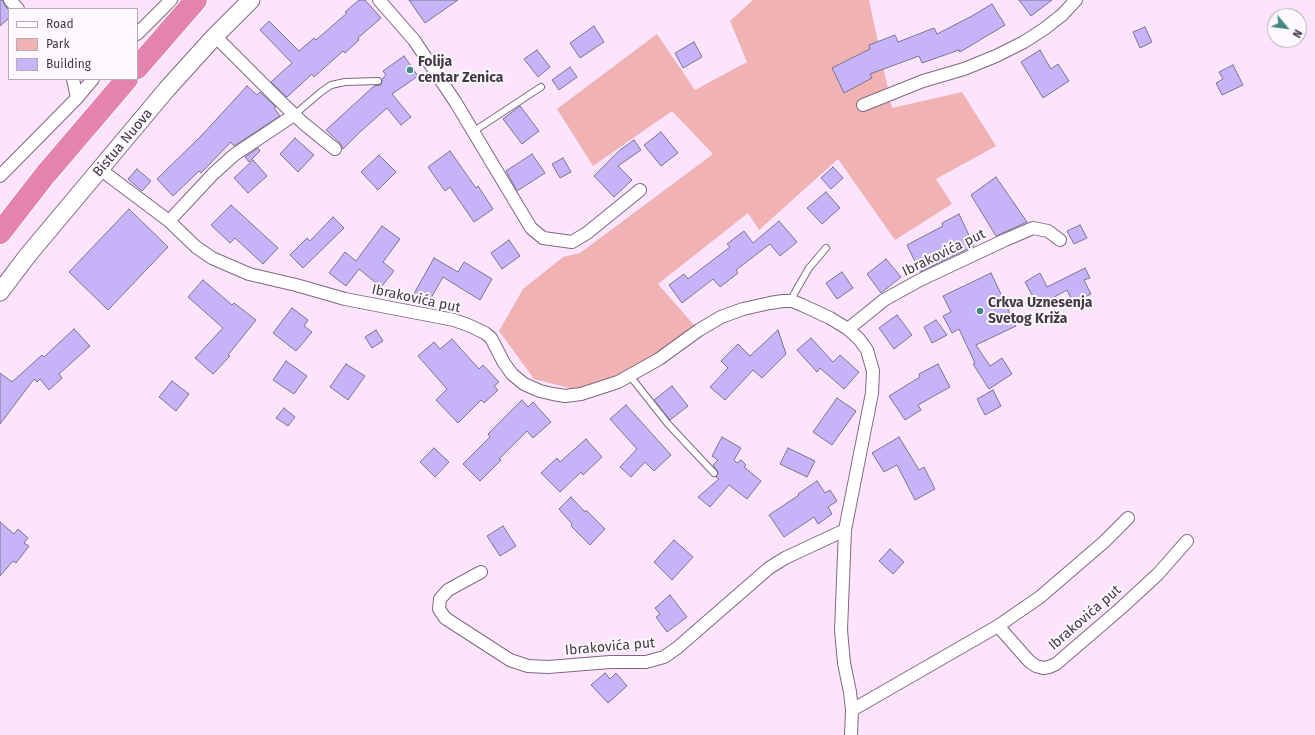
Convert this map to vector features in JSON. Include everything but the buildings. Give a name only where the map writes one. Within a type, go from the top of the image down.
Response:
[{"type":"highway","points":[[138,67],[196,0]]},
{"type":"highway","points":[[0,233],[45,175],[126,80]]},
{"type":"street","points":[[10,0],[17,8]]},
{"type":"street","points":[[138,33],[171,0]]},
{"type":"street","name":"Bistua Nuova","points":[[0,292],[28,255],[101,170],[167,89],[215,36],[251,0]]},
{"type":"street","points":[[380,0],[414,40],[474,131],[531,228],[543,238],[572,242],[586,233],[640,190]]},
{"type":"street","points":[[863,105],[923,81],[964,69],[996,56],[1024,42],[1044,29],[1062,15],[1076,0]]},
{"type":"street","points":[[215,36],[294,115],[335,149]]},
{"type":"street","points":[[73,80],[77,98]]},
{"type":"street","points":[[0,176],[77,98],[92,80]]},
{"type":"street","points":[[169,221],[213,174],[234,155],[294,115]]},
{"type":"street","name":"Ibrakovića put","points":[[101,170],[169,221],[196,247],[212,258],[249,274],[345,299],[454,320],[468,325],[485,333],[491,338],[504,363],[512,374],[524,384],[540,390],[565,396],[581,394],[601,388],[630,376],[659,359],[699,330],[721,317],[743,309],[770,303],[792,301],[802,304],[848,329],[859,339],[867,350],[873,371],[872,393],[845,530],[841,630],[844,663],[852,710],[851,735]]},
{"type":"street","name":"Ibrakovića put","points":[[848,329],[884,300],[920,280],[1033,228],[1048,231],[1060,240]]},
{"type":"street","points":[[852,710],[998,626],[1040,597],[1104,542],[1128,518]]},
{"type":"street","name":"Ibrakovića put","points":[[481,572],[448,590],[440,599],[439,609],[446,618],[510,660],[528,666],[548,667],[610,662],[646,662],[664,657],[677,648],[769,568],[785,558],[845,530]]},
{"type":"street","name":"Ibrakovića put","points":[[998,626],[1029,661],[1036,666],[1043,668],[1049,667],[1061,660],[1131,599],[1158,574],[1187,541]]},
{"type":"lane","points":[[294,115],[331,85],[345,82],[378,81]]},
{"type":"lane","points":[[474,131],[541,87]]},
{"type":"lane","points":[[792,301],[794,294],[809,268],[826,248]]},
{"type":"lane","points":[[630,376],[668,424],[714,473]]},
{"type":"green space","points":[[753,0],[869,0],[892,108],[962,92],[996,146],[936,179],[952,204],[895,240],[838,159],[759,230],[748,213],[658,284],[701,333],[620,380],[577,390],[534,379],[499,331],[523,289],[563,257],[580,253],[713,154],[672,111],[593,166],[557,109],[657,34],[695,90],[747,62],[730,21]]},
{"type":"place","name":"Folija centar Zenica","points":[[410,70]]},
{"type":"place","name":"Crkva Uznesenja Svetog Križa","points":[[980,311]]}]
